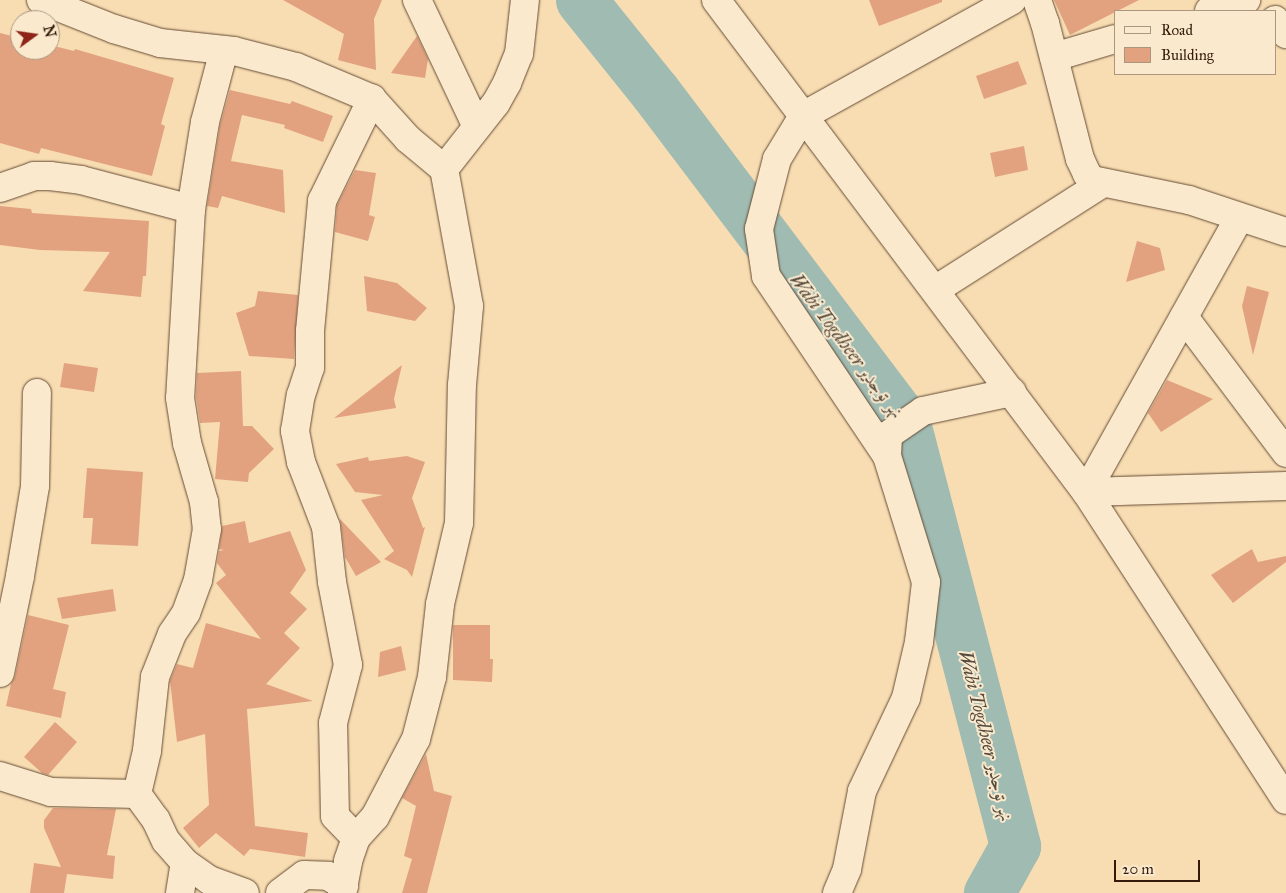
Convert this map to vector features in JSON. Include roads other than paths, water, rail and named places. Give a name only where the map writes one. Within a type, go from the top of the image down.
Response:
[{"type":"street","points":[[41,0],[114,30],[160,42],[224,50],[296,67],[372,99],[408,139],[444,169],[469,306],[462,385],[459,523],[440,604],[432,678],[416,739],[375,817],[356,838],[348,861],[343,889]]},
{"type":"street","points":[[417,0],[477,127]]},
{"type":"street","points":[[444,169],[496,103],[520,54],[525,0]]},
{"type":"street","points":[[716,0],[1086,492],[1286,800]]},
{"type":"street","points":[[837,893],[847,869],[862,791],[906,698],[919,642],[926,582],[887,456],[766,276],[759,229],[777,159],[804,116],[1012,0]]},
{"type":"street","points":[[1037,0],[1082,166],[1092,180],[1189,200],[1286,232]]},
{"type":"street","points":[[1212,10],[1246,0]]},
{"type":"street","points":[[1276,21],[1286,34]]},
{"type":"street","points":[[1054,57],[1114,39]]},
{"type":"street","points":[[224,50],[205,122],[191,209],[180,398],[187,443],[204,502],[208,530],[198,580],[189,605],[172,634],[155,677],[147,752],[137,794],[156,820],[166,841],[185,863],[209,880],[245,893]]},
{"type":"street","points":[[356,838],[335,816],[333,723],[348,665],[332,582],[326,527],[301,462],[295,432],[301,395],[310,368],[310,331],[322,201],[372,99]]},
{"type":"street","points":[[0,188],[34,176],[50,176],[81,180],[191,209]]},
{"type":"street","points":[[935,290],[1103,183]]},
{"type":"street","points":[[1086,492],[1239,218]]},
{"type":"street","points":[[1184,317],[1286,453]]},
{"type":"street","points":[[887,456],[888,435],[922,411],[1012,392]]},
{"type":"street","points":[[0,673],[20,576],[35,486],[37,393]]},
{"type":"street","points":[[1086,492],[1286,486]]},
{"type":"street","points":[[0,776],[51,792],[137,794]]},
{"type":"street","points":[[180,893],[185,863]]},
{"type":"street","points":[[280,893],[304,875],[328,876],[343,889]]},
{"type":"waterway","name":"Wabi Togdheer نهر توجدير","points":[[581,0],[655,92],[905,423],[1015,846],[989,893]]}]
